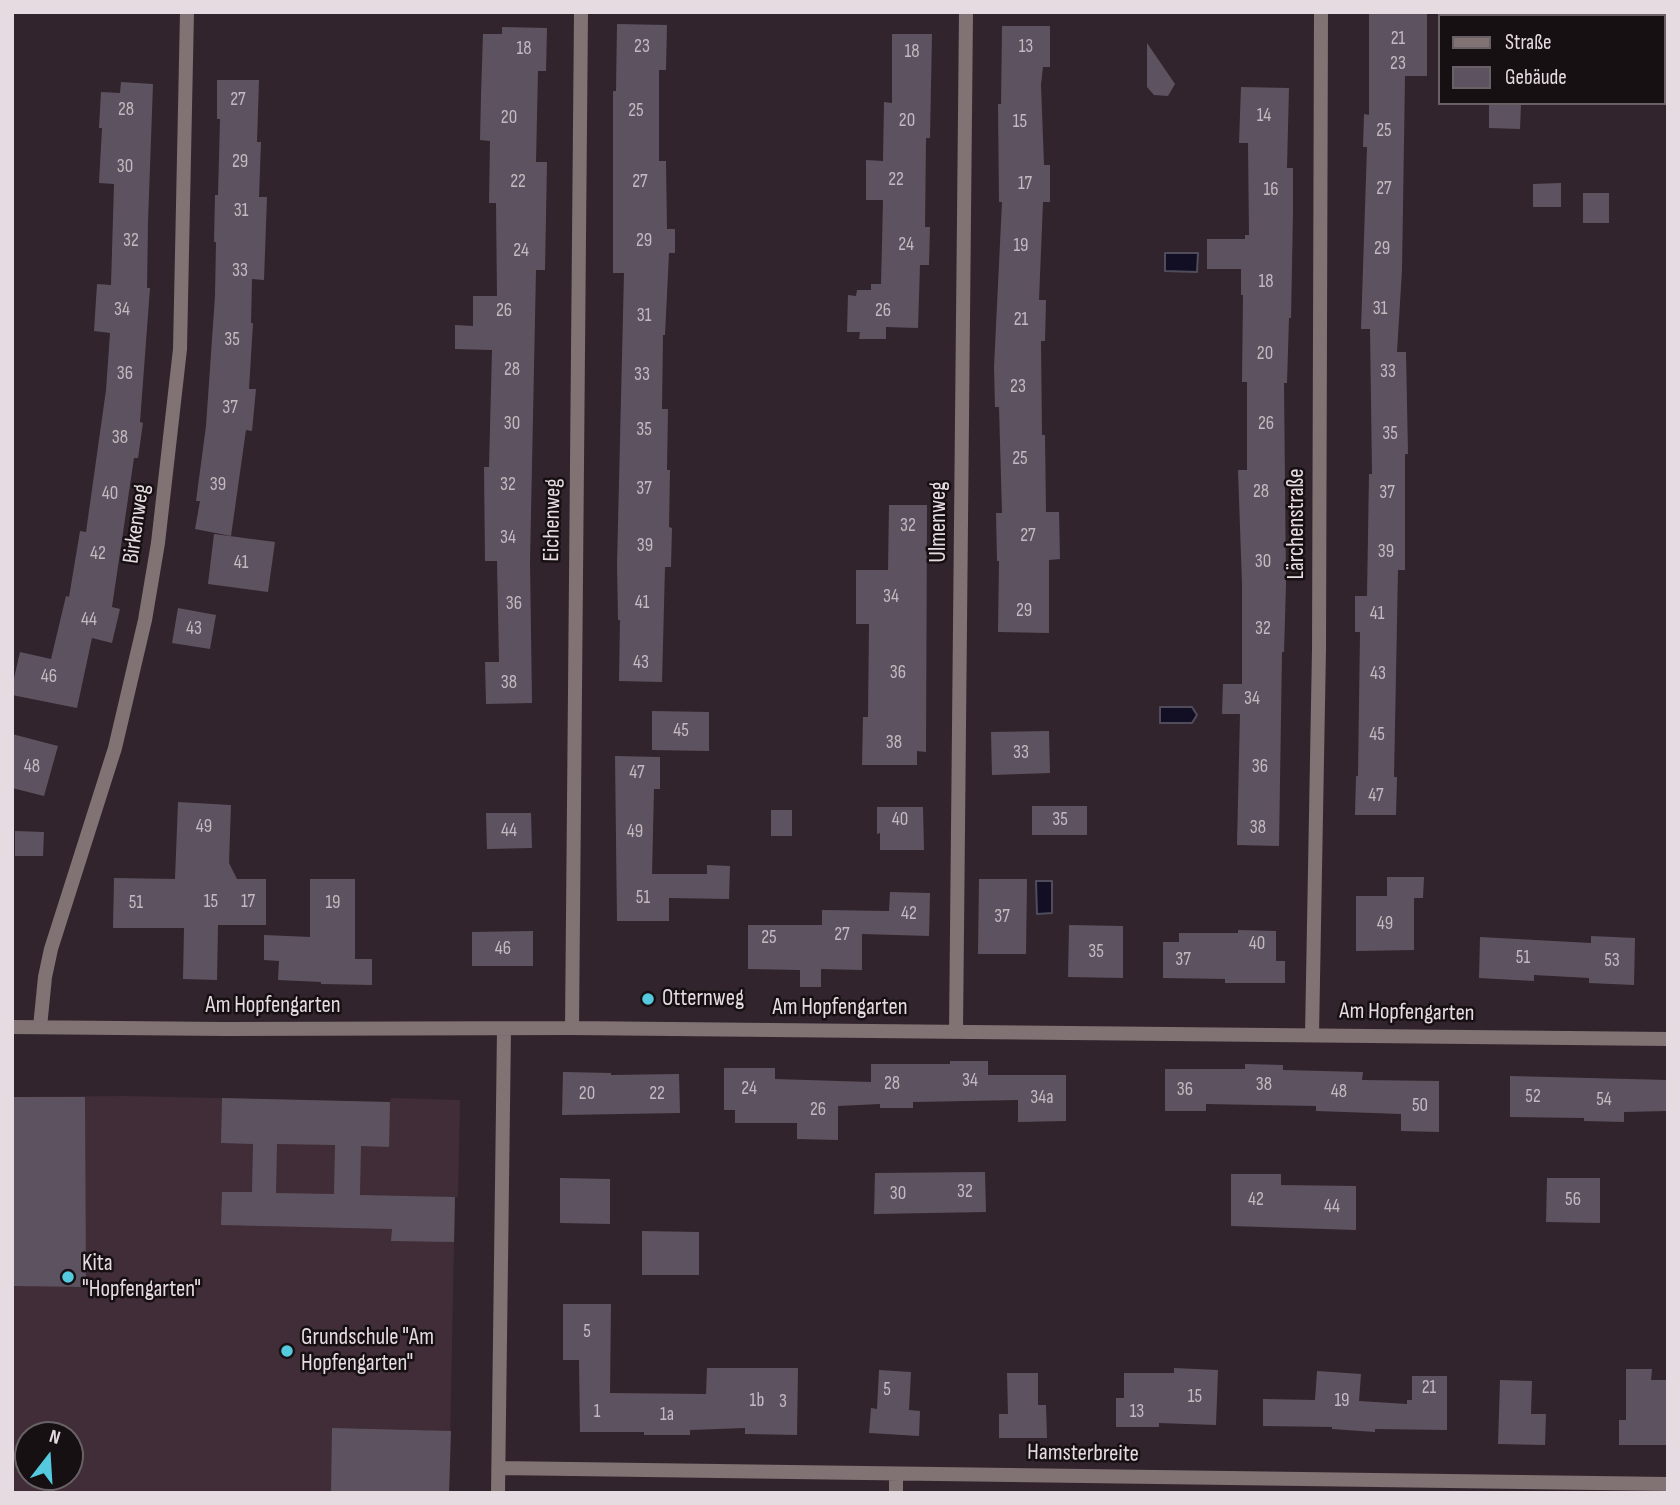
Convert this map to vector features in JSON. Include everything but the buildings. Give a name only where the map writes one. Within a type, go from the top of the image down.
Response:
[{"type":"street","name":"Birkenweg","points":[[40,1027],[51,949],[116,748],[145,620],[158,543],[180,349],[187,12]]},
{"type":"street","name":"Eichenweg","points":[[572,1028],[581,12]]},
{"type":"street","name":"Ulmenweg","points":[[956,1031],[966,12]]},
{"type":"street","name":"Lärchenstraße","points":[[1312,1035],[1319,649],[1321,12]]},
{"type":"street","name":"Am Hopfengarten","points":[[12,1027],[572,1028],[1668,1039]]},
{"type":"street","points":[[498,1493],[504,1029]]},
{"type":"street","name":"Hamsterbreite","points":[[499,1468],[1650,1488],[1668,1485]]},
{"type":"street","points":[[896,1475],[896,1493]]},
{"type":"shaded area","points":[[1165,253],[1198,253],[1197,272],[1165,271]]},
{"type":"shaded area","points":[[1160,707],[1192,707],[1197,715],[1192,723],[1160,723]]},
{"type":"shaded area","points":[[1036,881],[1052,881],[1052,913],[1037,914]]},
{"type":"shaded area","name":"Grundschule \"Am Hopfengarten\"","points":[[127,1096],[390,1102],[391,1098],[460,1100],[458,1197],[455,1197],[449,1493],[12,1493],[12,1097]]},
{"type":"place","name":"Otternweg","points":[[648,999]]},
{"type":"place","name":"Kita \"Hopfengarten\"","points":[[68,1277]]},
{"type":"place","name":"Grundschule \"Am Hopfengarten\"","points":[[287,1351]]}]
